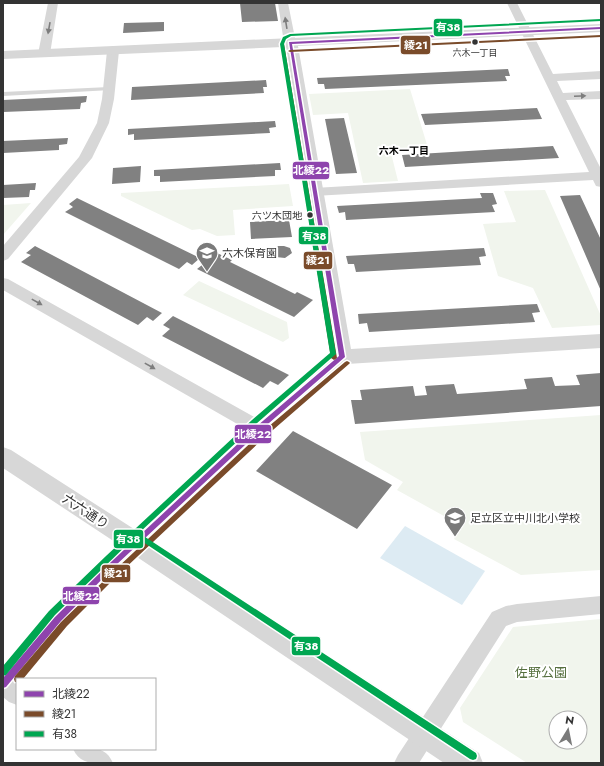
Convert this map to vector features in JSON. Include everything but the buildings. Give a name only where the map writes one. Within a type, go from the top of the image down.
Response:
[{"type":"street","points":[[44,54],[53,3]]},
{"type":"street","points":[[283,3],[342,358]]},
{"type":"street","points":[[314,192],[599,180],[512,3]]},
{"type":"street","points":[[3,55],[601,28]]},
{"type":"street","points":[[3,256],[85,158],[103,123],[109,89],[113,51]]},
{"type":"street","points":[[548,78],[601,75]]},
{"type":"street","points":[[558,97],[601,95]]},
{"type":"street","points":[[3,283],[259,428]]},
{"type":"street","points":[[16,694],[3,684],[58,619],[135,543],[259,428],[342,358],[601,341]]},
{"type":"street","name":"六六通り","points":[[3,456],[469,763]]},
{"type":"street","points":[[406,763],[499,619],[506,615],[517,613],[601,605]]},
{"type":"street","points":[[85,750],[101,763]]},
{"type":"lane","points":[[3,94],[109,89]]},
{"type":"green space","points":[[410,89],[428,148],[390,149],[398,181],[363,183],[348,113],[313,115],[309,94]]},
{"type":"green space","points":[[289,184],[293,206],[233,210],[235,235],[217,236],[200,229],[192,230],[121,196],[121,193]]},
{"type":"green space","points":[[545,190],[601,316],[601,325],[552,328],[533,288],[498,276],[483,224],[516,222],[504,191]]},
{"type":"green space","points":[[31,203],[3,235],[3,205]]},
{"type":"green space","points":[[199,281],[287,322],[289,338],[283,342],[183,295]]},
{"type":"green space","points":[[601,415],[601,570],[521,575],[454,539],[462,526],[397,490],[403,482],[365,460],[360,432]]},
{"type":"green space","name":"佐野公園","points":[[601,619],[601,763],[527,763],[463,722],[460,708],[513,627]]},
{"type":"shaded area","points":[[405,526],[485,571],[462,605],[380,558]]},
{"type":"transit line","name":"有38","points":[[3,672],[52,613],[108,558],[254,422],[333,354],[282,44],[284,38],[290,35],[601,20]]},
{"type":"transit line","name":"北綾22","points":[[290,43],[601,28]]},
{"type":"transit line","name":"綾21","points":[[290,51],[601,36]]},
{"type":"transit line","name":"北綾22","points":[[290,43],[342,357]]},
{"type":"transit line","name":"綾21","points":[[282,44],[334,358]]},
{"type":"transit line","name":"北綾22","points":[[3,684],[58,619],[113,564],[259,428],[342,357]]},
{"type":"transit line","name":"綾21","points":[[19,678],[64,624],[119,570],[264,434],[347,363]]},
{"type":"transit line","name":"有38","points":[[139,536],[473,756]]},
{"type":"place","name":"六木一丁目","points":[[475,42]]},
{"type":"place","name":"六ツ木団地","points":[[310,215]]},
{"type":"place","name":"六木保育園","points":[[207,272]]},
{"type":"place","name":"足立区立中川北小学校","points":[[455,538]]},
{"type":"district","name":"六木一丁目","points":[[404,150]]}]
